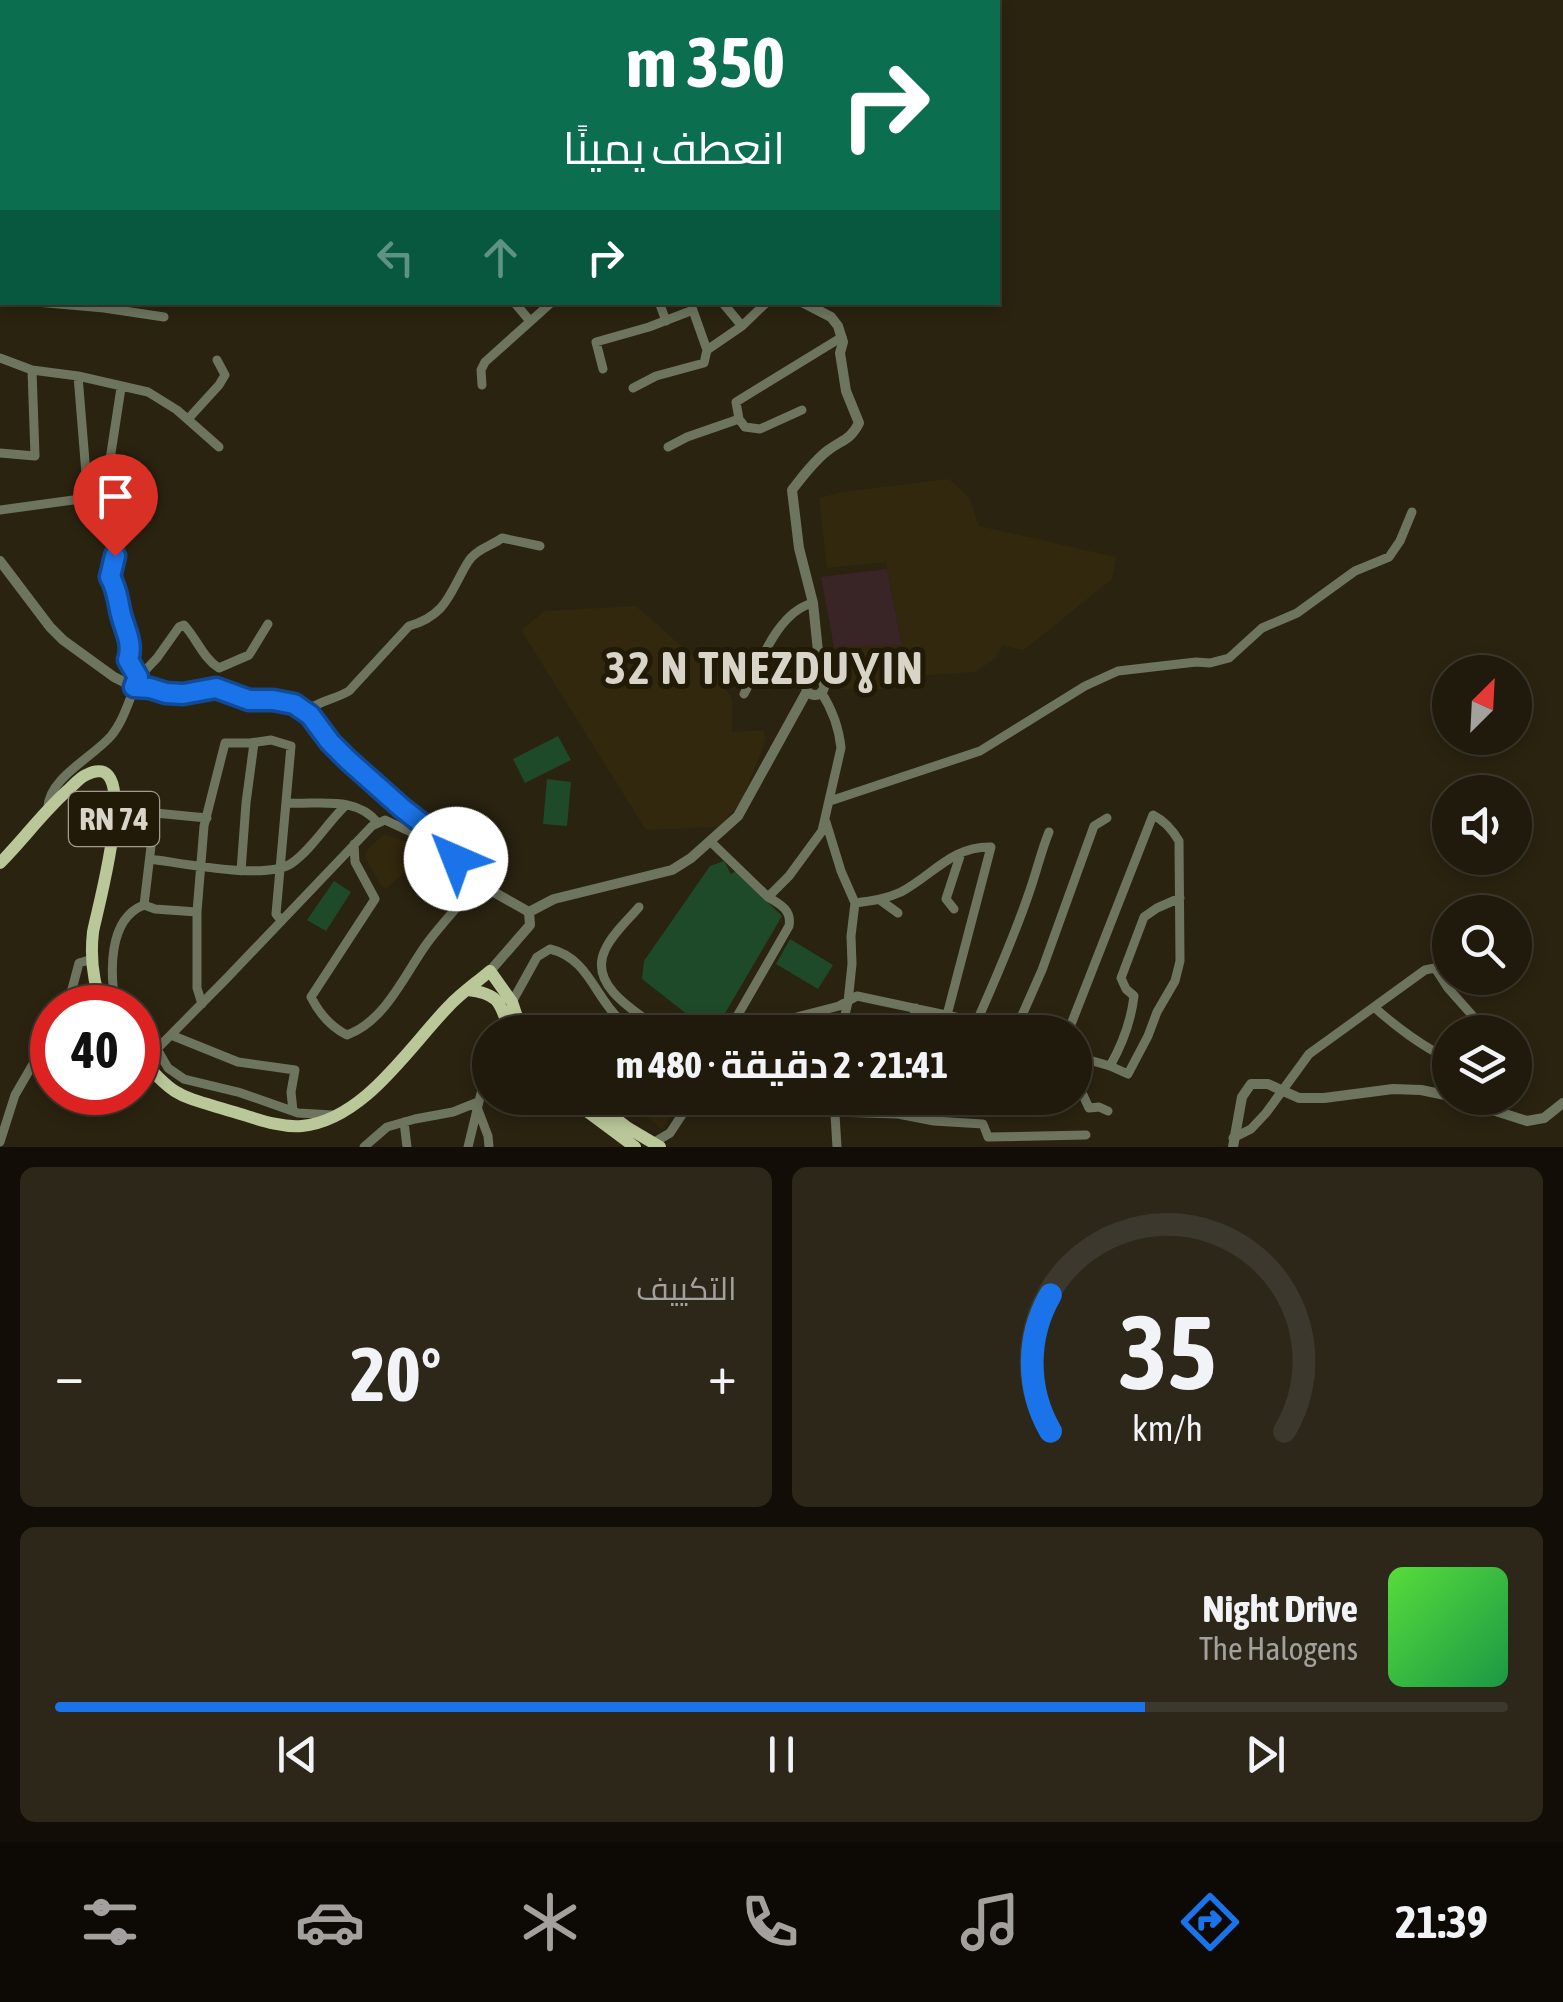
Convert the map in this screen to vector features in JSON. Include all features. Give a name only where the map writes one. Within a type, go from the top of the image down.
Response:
[{"type":"main road","name":"RN 74","points":[[0,863],[48,808],[86,775],[102,772],[113,782],[116,794],[109,860],[94,930],[95,985]]},
{"type":"main road","points":[[160,1079],[172,1092],[200,1104],[290,1126],[318,1123],[355,1103],[381,1082],[450,1005],[490,971],[516,1015]]},
{"type":"main road","points":[[468,990],[492,995],[504,1015]]},
{"type":"main road","points":[[588,1115],[619,1142],[635,1147]]},
{"type":"main road","points":[[611,1115],[654,1146]]},
{"type":"street","points":[[70,305],[164,317]]},
{"type":"street","points":[[517,305],[530,321]]},
{"type":"street","points":[[482,385],[485,362],[549,305]]},
{"type":"street","points":[[659,305],[666,320]]},
{"type":"street","points":[[724,305],[742,326]]},
{"type":"street","points":[[706,350],[742,326],[764,305]]},
{"type":"street","points":[[768,896],[815,843],[826,822],[841,754],[841,742],[818,679],[818,634],[799,548],[792,490],[808,468],[830,447],[853,434],[859,423],[846,391],[840,353],[843,342],[838,326],[830,316],[808,305]]},
{"type":"street","points":[[603,368],[596,342],[666,320],[692,306],[706,350],[704,363],[656,376],[634,388]]},
{"type":"street","points":[[802,410],[760,429],[744,427],[736,402],[842,337]]},
{"type":"street","points":[[0,358],[32,370],[148,392],[188,419],[219,447]]},
{"type":"street","points":[[188,419],[225,376],[218,360]]},
{"type":"street","points":[[0,453],[35,456],[32,370]]},
{"type":"street","points":[[78,376],[88,498]]},
{"type":"street","points":[[106,479],[121,388]]},
{"type":"street","points":[[668,447],[739,419]]},
{"type":"street","points":[[0,510],[100,495],[104,499],[115,556],[110,577],[117,588],[131,653],[128,660],[136,682]]},
{"type":"street","points":[[830,801],[980,751],[1085,686],[1118,672],[1229,658],[1262,628],[1297,613],[1355,571],[1389,557],[1412,512]]},
{"type":"street","points":[[305,712],[317,702],[349,690],[409,626],[439,609],[476,553],[502,538],[540,546]]},
{"type":"street","points":[[0,561],[50,627],[114,677],[166,693],[216,688],[249,700],[294,704],[348,760],[439,837],[483,886],[529,912]]},
{"type":"street","points":[[744,694],[782,624],[804,605],[813,603]]},
{"type":"street","points":[[48,808],[49,797],[59,782],[111,735],[136,682],[179,627],[184,626],[194,636],[210,662],[219,668],[249,655],[268,624]]},
{"type":"street","points":[[529,912],[554,899],[672,870],[691,858],[738,816],[807,691],[806,684],[818,679]]},
{"type":"street","points":[[202,1004],[197,988],[197,912],[207,818],[225,743],[271,740],[291,746],[278,870],[276,914],[282,920]]},
{"type":"street","points":[[241,871],[254,743]]},
{"type":"street","points":[[286,803],[359,807],[378,823]]},
{"type":"street","points":[[150,859],[241,871],[278,870],[306,851],[346,805]]},
{"type":"street","points":[[144,904],[155,813],[207,818]]},
{"type":"street","points":[[1075,1015],[1153,815],[1173,830],[1179,841],[1180,961],[1175,981],[1128,1074],[1092,1061]]},
{"type":"street","points":[[1027,1015],[1094,826],[1106,818]]},
{"type":"street","points":[[160,1045],[378,823],[385,820],[400,825],[445,848]]},
{"type":"street","points":[[826,822],[855,903],[845,1015]]},
{"type":"street","points":[[984,1015],[1049,832]]},
{"type":"street","points":[[710,841],[789,915],[789,926],[738,1015]]},
{"type":"street","points":[[354,844],[355,862],[375,899],[311,998],[334,1028],[347,1035],[360,1030],[378,1013],[428,942],[479,882]]},
{"type":"street","points":[[801,1015],[857,996],[947,1015],[991,847],[973,846],[902,891],[880,900],[855,903]]},
{"type":"street","points":[[954,909],[946,900],[961,852]]},
{"type":"street","points":[[1110,1066],[1123,1044],[1132,1010],[1134,996],[1121,978],[1144,916],[1180,898]]},
{"type":"street","points":[[880,900],[898,913]]},
{"type":"street","points":[[113,985],[114,948],[123,919],[132,909],[144,904],[155,909],[197,912]]},
{"type":"street","points":[[638,906],[606,947],[602,959],[608,987],[642,1015]]},
{"type":"street","points":[[490,971],[530,925],[529,912]]},
{"type":"street","points":[[512,1002],[537,957],[550,949],[568,956],[592,978],[615,1015]]},
{"type":"street","points":[[73,985],[79,963],[92,959]]},
{"type":"street","points":[[1233,1143],[1266,1114],[1309,1054],[1432,969]]},
{"type":"street","points":[[601,996],[608,987]]},
{"type":"street","points":[[1454,995],[1472,1015]]},
{"type":"street","points":[[1374,1007],[1432,1050]]},
{"type":"street","points":[[914,1015],[916,1008]]},
{"type":"street","points":[[171,1034],[238,1062],[295,1070],[291,1092],[294,1112]]},
{"type":"street","points":[[160,1055],[168,1068],[184,1079],[238,1092],[294,1112],[336,1115]]},
{"type":"street","points":[[0,1142],[30,1068]]},
{"type":"street","points":[[1233,1143],[1242,1097],[1251,1084],[1268,1084],[1299,1098],[1393,1089],[1432,1092]]},
{"type":"street","points":[[1511,1115],[1527,1120],[1544,1118],[1563,1103]]},
{"type":"street","points":[[364,1147],[386,1127],[472,1106]]},
{"type":"street","points":[[1092,1108],[1108,1112]]},
{"type":"street","points":[[468,1147],[475,1115]]},
{"type":"street","points":[[481,1115],[489,1147]]},
{"type":"street","points":[[654,1146],[670,1133],[682,1115]]},
{"type":"street","points":[[834,1115],[838,1147]]},
{"type":"street","points":[[903,1115],[934,1121],[976,1122],[983,1124],[988,1137],[1086,1134]]},
{"type":"street","points":[[404,1122],[408,1147]]},
{"type":"street","points":[[670,1133],[670,1147]]},
{"type":"street","points":[[1008,1135],[1011,1147]]},
{"type":"shaded area","points":[[949,479],[969,497],[979,526],[1116,557],[1112,579],[1024,650],[1002,645],[996,658],[975,672],[899,677],[894,689],[841,689],[834,647],[902,644],[886,562],[827,568],[819,498]]},
{"type":"shaded area","points":[[887,569],[902,645],[834,647],[821,577]]},
{"type":"shaded area","points":[[636,606],[719,679],[732,699],[732,732],[763,730],[766,739],[742,801],[719,827],[646,830],[521,630],[545,611]]},
{"type":"shaded area","points":[[384,834],[429,850],[386,889],[365,857],[366,851]]},
{"type":"shaded area","points":[[644,1115],[671,1115],[662,1129]]},
{"type":"green space","points":[[558,736],[571,760],[525,783],[513,759]]},
{"type":"green space","points":[[547,779],[571,782],[567,826],[543,824]]},
{"type":"green space","points":[[724,861],[731,874],[736,871],[782,916],[724,1015],[688,1015],[642,979],[644,961],[710,866]]},
{"type":"green space","points":[[334,881],[351,892],[326,931],[307,920]]},
{"type":"green space","points":[[790,939],[833,965],[818,989],[776,964]]},
{"type":"district","name":"32 N TNEZDUƔIN","points":[[765,668]]},
{"type":"route","points":[[115,556],[110,577],[117,588],[126,624],[131,653],[128,660],[138,677],[134,687],[183,694],[216,688],[249,700],[294,704],[310,715],[348,760],[439,837],[456,859]]}]
